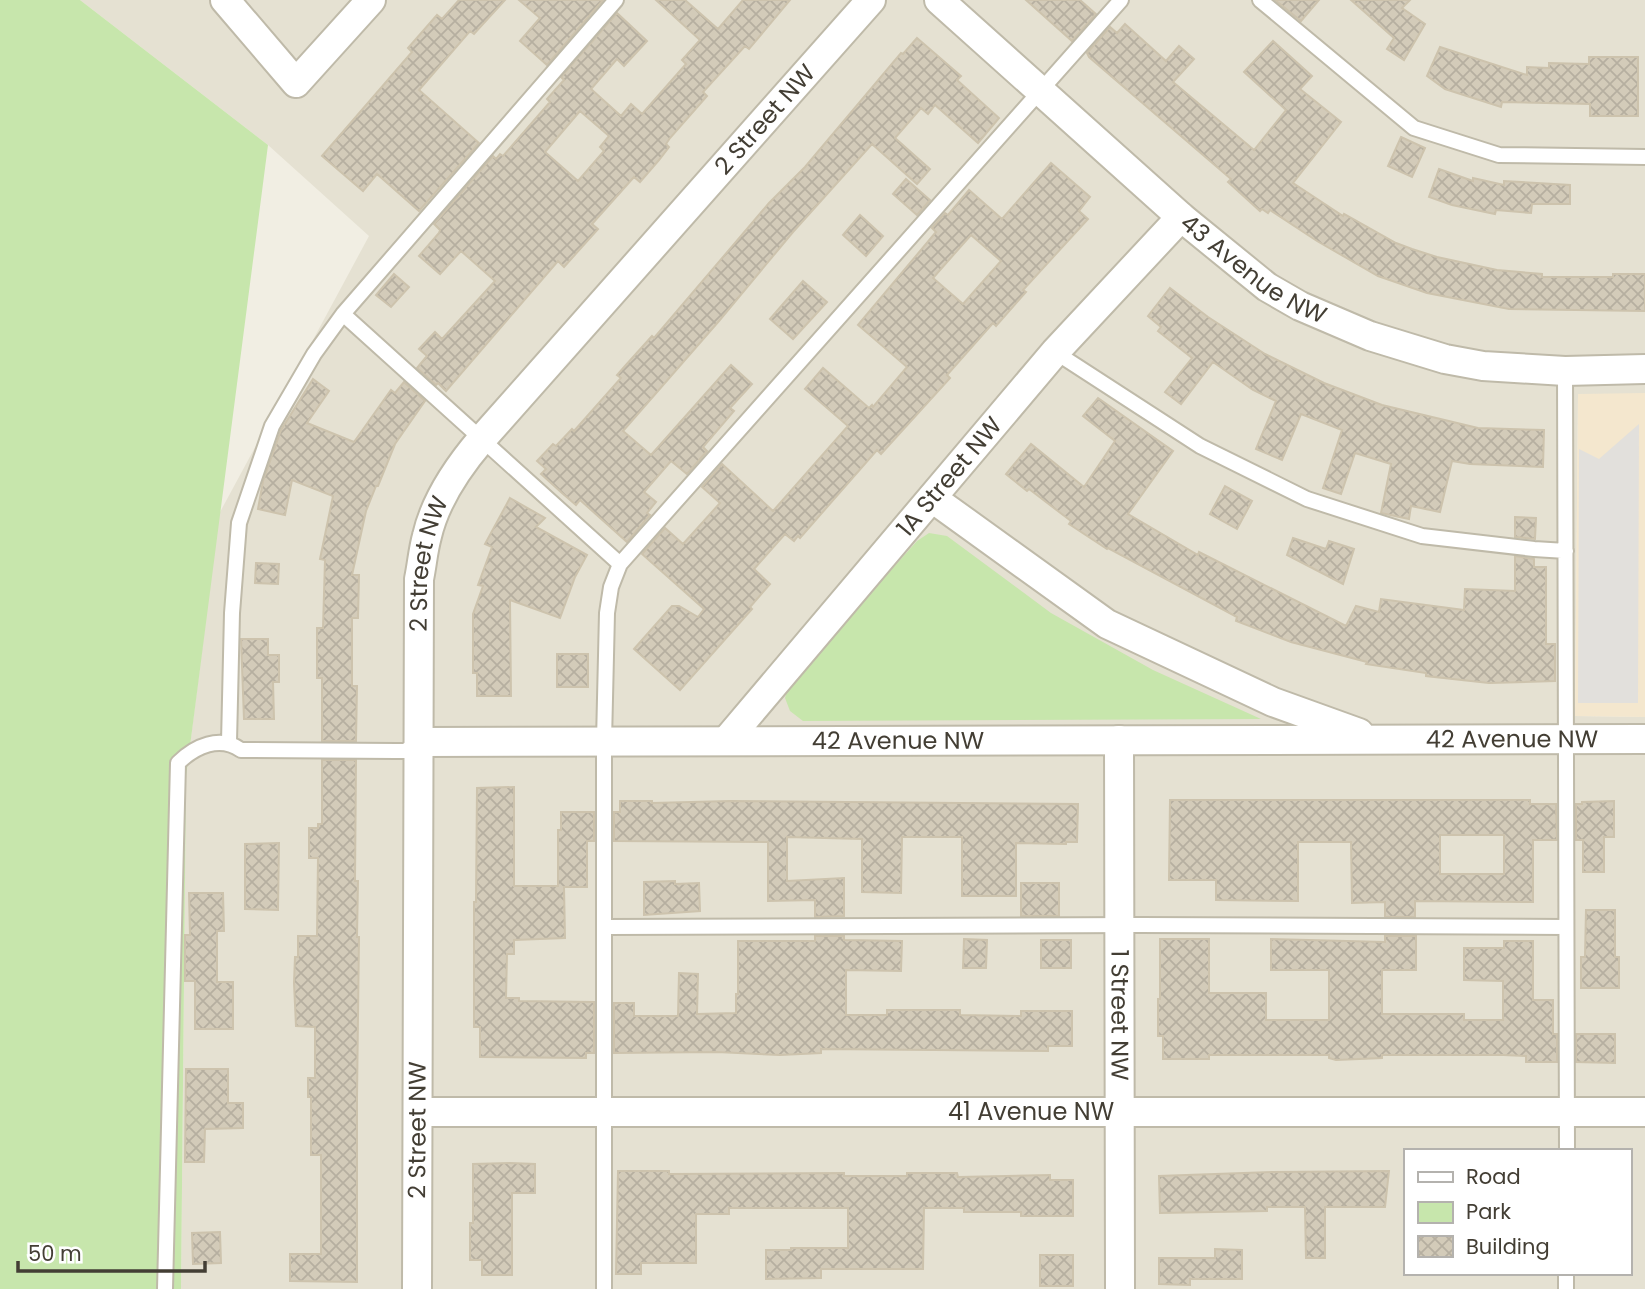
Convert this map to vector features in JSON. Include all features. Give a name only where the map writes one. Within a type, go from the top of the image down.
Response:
[{"type":"street","points":[[225,0],[296,83],[372,0]]},
{"type":"street","name":"2 Street NW","points":[[417,1289],[419,579],[427,533],[464,460],[872,0]]},
{"type":"street","name":"43 Avenue NW","points":[[939,0],[1181,216],[1267,287],[1334,322],[1370,337],[1445,359],[1483,366],[1565,371],[1645,369]]},
{"type":"street","name":"1A Street NW","points":[[726,741],[1055,352],[1181,216]]},
{"type":"street","name":"42 Avenue NW","points":[[932,498],[1107,624],[1273,702],[1377,740]]},
{"type":"street","name":"42 Avenue NW","points":[[420,742],[1645,739]]},
{"type":"street","name":"1 Street NW","points":[[1119,740],[1120,1289]]},
{"type":"street","name":"41 Avenue NW","points":[[419,1112],[1645,1112]]},
{"type":"lane","points":[[229,742],[232,613],[239,523],[272,426],[314,354],[343,314],[616,0]]},
{"type":"lane","points":[[604,1289],[604,741],[607,614],[611,587],[620,564],[1121,0]]},
{"type":"lane","points":[[1260,0],[1415,128],[1499,155],[1645,157]]},
{"type":"lane","points":[[343,314],[620,564]]},
{"type":"lane","points":[[1055,352],[1200,446],[1307,499],[1422,536],[1566,551]]},
{"type":"lane","points":[[1565,371],[1567,1149]]},
{"type":"lane","points":[[165,1289],[178,763],[189,753],[215,743],[229,742],[240,750],[405,751],[420,742]]},
{"type":"lane","points":[[606,927],[1566,927]]},
{"type":"shaded area","points":[[80,0],[1645,0],[1645,396],[1578,394],[1575,716],[1645,717],[1645,1289],[181,1289],[186,777],[219,514],[369,236],[268,145]]},
{"type":"shaded area","points":[[1645,393],[1645,717],[1575,716],[1578,394]]},
{"type":"shaded area","points":[[1639,424],[1638,703],[1578,703],[1579,449],[1599,459]]},
{"type":"green space","points":[[0,0],[80,0],[268,145],[186,777],[181,1289],[0,1289]]},
{"type":"green space","points":[[929,533],[947,536],[1051,613],[1153,670],[1261,719],[803,721],[790,711],[785,698],[789,684],[917,541]]},
{"type":"building","points":[[459,0],[505,0],[474,34],[470,31],[419,90],[479,143],[419,211],[377,174],[363,191],[322,156],[412,52],[408,48],[437,15],[442,19]]},
{"type":"building","points":[[519,0],[603,0],[547,65],[520,41],[540,18]]},
{"type":"building","points":[[656,0],[685,0],[718,29],[743,0],[790,0],[749,49],[745,46],[703,92],[707,96],[670,138],[666,144],[669,147],[659,160],[640,182],[634,177],[592,224],[598,229],[564,267],[558,261],[446,391],[438,383],[436,385],[417,368],[427,356],[419,349],[435,332],[442,339],[495,281],[461,251],[440,274],[419,256],[439,233],[440,230],[434,224],[493,156],[496,159],[500,154],[503,156],[550,102],[547,99],[564,80],[561,77],[617,13],[647,41],[624,66],[617,59],[591,89],[621,116],[631,104],[642,114],[686,64],[682,60],[700,40]],"holes":[[[580,111],[609,136],[600,147],[604,151],[578,181],[545,152]]]},
{"type":"building","points":[[1026,0],[1080,0],[1096,14],[1072,41]]},
{"type":"building","points":[[1275,0],[1319,0],[1301,21]]},
{"type":"building","points":[[1351,0],[1410,0],[1402,8],[1425,24],[1404,60],[1387,49],[1394,38]]},
{"type":"building","points":[[1125,24],[1166,61],[1179,46],[1194,59],[1173,82],[1254,150],[1286,110],[1244,72],[1273,41],[1312,76],[1300,89],[1341,122],[1293,183],[1343,216],[1344,214],[1412,249],[1497,270],[1542,274],[1542,277],[1645,274],[1645,311],[1509,309],[1427,293],[1378,276],[1270,210],[1268,213],[1262,209],[1260,211],[1228,182],[1231,179],[1089,57],[1087,53],[1110,27],[1117,33]]},
{"type":"building","points":[[917,38],[961,76],[957,80],[999,118],[978,143],[935,105],[928,114],[921,108],[895,138],[930,169],[917,184],[872,144],[793,232],[623,431],[651,455],[731,365],[752,384],[730,408],[734,411],[703,447],[707,451],[687,474],[671,461],[644,492],[656,502],[647,513],[650,515],[627,542],[580,500],[576,505],[562,493],[541,474],[546,469],[537,461],[553,444],[556,446],[572,429],[574,431],[621,378],[617,375],[652,336],[654,338],[769,203],[805,167],[901,53]]},
{"type":"building","points":[[1440,47],[1527,75],[1527,67],[1549,68],[1549,63],[1589,64],[1589,57],[1638,57],[1638,116],[1590,116],[1590,104],[1502,102],[1501,107],[1445,89],[1427,76]]},
{"type":"building","points":[[1401,137],[1425,148],[1412,177],[1388,166]]},
{"type":"building","points":[[1051,163],[1090,197],[1079,211],[1088,219],[1023,290],[1026,292],[996,326],[993,323],[947,375],[950,378],[881,454],[877,450],[800,538],[798,536],[794,541],[785,534],[754,569],[770,584],[750,607],[752,609],[680,690],[634,649],[672,606],[679,606],[698,617],[704,609],[642,554],[665,528],[683,544],[720,503],[702,487],[722,464],[773,511],[848,426],[805,389],[823,368],[869,408],[872,405],[873,407],[907,367],[858,325],[936,232],[932,228],[945,213],[948,215],[969,190],[1002,219]],"holes":[[[971,235],[1001,261],[963,304],[933,278]]]},
{"type":"building","points":[[1439,169],[1473,181],[1473,178],[1504,185],[1504,181],[1570,185],[1570,204],[1532,204],[1531,213],[1496,210],[1495,214],[1452,205],[1429,197]]},
{"type":"building","points":[[906,179],[930,200],[917,215],[893,194]]},
{"type":"building","points":[[860,215],[883,236],[866,256],[843,235]]},
{"type":"building","points":[[394,274],[409,287],[391,307],[376,295]]},
{"type":"building","points":[[803,281],[827,302],[793,339],[770,319]]},
{"type":"building","points":[[1170,288],[1208,317],[1265,354],[1324,383],[1382,405],[1478,428],[1544,430],[1543,467],[1452,461],[1440,512],[1411,506],[1409,519],[1381,513],[1391,464],[1355,453],[1341,494],[1323,488],[1342,430],[1301,414],[1282,460],[1256,449],[1276,401],[1253,390],[1213,362],[1181,404],[1165,392],[1192,358],[1158,331],[1161,327],[1148,316]]},
{"type":"building","points":[[313,379],[329,391],[307,423],[354,442],[391,390],[395,393],[404,382],[425,401],[395,444],[376,486],[366,511],[352,575],[359,575],[358,618],[352,618],[352,686],[357,686],[356,741],[322,741],[322,678],[317,678],[317,628],[323,628],[325,560],[320,559],[333,496],[292,480],[285,515],[258,509],[263,481],[281,430]]},
{"type":"building","points":[[1098,398],[1173,451],[1128,514],[1198,555],[1199,552],[1346,626],[1356,606],[1379,612],[1381,599],[1464,610],[1465,589],[1515,591],[1515,556],[1534,559],[1534,567],[1546,567],[1546,644],[1555,644],[1555,681],[1489,683],[1426,676],[1426,673],[1366,664],[1367,662],[1291,642],[1236,621],[1237,617],[1107,549],[1069,524],[1071,521],[1006,474],[1031,444],[1084,487],[1115,441],[1083,416]]},
{"type":"building","points":[[1225,486],[1252,501],[1237,529],[1210,514]]},
{"type":"building","points":[[510,498],[545,518],[536,527],[587,555],[575,577],[560,618],[510,600],[511,696],[477,696],[477,673],[473,673],[473,614],[483,586],[478,585],[492,547],[485,544]]},
{"type":"building","points":[[1515,517],[1536,518],[1535,539],[1515,537]]},
{"type":"building","points":[[1293,538],[1326,549],[1329,541],[1354,549],[1343,584],[1287,555]]},
{"type":"building","points":[[256,563],[279,564],[278,584],[255,583]]},
{"type":"building","points":[[241,639],[268,639],[268,655],[279,655],[279,682],[273,682],[274,719],[244,719]]},
{"type":"building","points":[[557,654],[588,654],[588,687],[557,687]]},
{"type":"building","points":[[322,760],[356,760],[355,881],[358,881],[359,937],[357,1282],[290,1281],[290,1254],[321,1254],[321,1155],[311,1155],[311,1097],[308,1097],[308,1078],[315,1078],[315,1027],[296,1026],[294,983],[298,936],[317,936],[318,858],[309,858],[309,828],[318,828],[318,824],[322,824]]},
{"type":"building","points":[[514,787],[514,886],[558,886],[558,830],[561,830],[561,812],[594,812],[594,841],[587,841],[587,887],[564,887],[565,938],[514,940],[514,954],[507,954],[506,998],[519,998],[519,1001],[594,1002],[594,1053],[586,1053],[586,1058],[480,1057],[480,1027],[474,1027],[477,788]]},
{"type":"building","points":[[1170,800],[1530,800],[1530,804],[1556,804],[1557,840],[1533,840],[1533,902],[1415,901],[1415,917],[1385,917],[1385,902],[1352,903],[1351,842],[1298,842],[1298,901],[1216,900],[1216,880],[1169,880]],"holes":[[[1440,835],[1504,835],[1504,874],[1440,874]]]},
{"type":"building","points":[[620,801],[1078,804],[1077,842],[1016,843],[1016,896],[962,896],[962,837],[902,837],[901,893],[862,892],[862,839],[787,837],[787,881],[844,878],[844,916],[815,917],[815,900],[768,901],[768,842],[614,841],[614,812],[620,812]]},
{"type":"building","points":[[1614,801],[1614,837],[1604,837],[1604,872],[1583,872],[1583,840],[1576,840],[1576,804]]},
{"type":"building","points":[[279,843],[278,910],[245,909],[245,844]]},
{"type":"building","points":[[675,881],[675,884],[699,883],[700,911],[644,915],[644,882]]},
{"type":"building","points":[[1021,883],[1059,883],[1059,916],[1021,916]]},
{"type":"building","points":[[189,893],[223,893],[224,931],[217,931],[217,982],[233,982],[233,1029],[195,1029],[195,981],[185,981],[185,935],[190,935]]},
{"type":"building","points":[[1586,910],[1615,910],[1615,957],[1619,957],[1619,988],[1581,988]]},
{"type":"building","points":[[815,936],[844,936],[844,940],[902,941],[901,971],[846,970],[846,1015],[887,1015],[887,1010],[960,1010],[960,1015],[1021,1016],[1021,1011],[1072,1011],[1072,1046],[1048,1046],[1048,1051],[821,1049],[821,1053],[780,1055],[717,1052],[614,1053],[614,1003],[634,1003],[634,1016],[678,1016],[679,973],[698,974],[697,1014],[736,1013],[738,941],[815,941]]},
{"type":"building","points":[[1385,936],[1416,936],[1416,970],[1382,970],[1382,1014],[1464,1014],[1464,1020],[1503,1020],[1503,981],[1464,980],[1464,948],[1504,948],[1504,941],[1533,941],[1533,1000],[1553,1000],[1553,1034],[1557,1034],[1557,1062],[1526,1062],[1526,1056],[1503,1055],[1382,1055],[1382,1058],[1336,1060],[1329,1058],[1329,1055],[1209,1055],[1209,1059],[1163,1059],[1163,1036],[1158,1036],[1160,939],[1209,939],[1209,993],[1266,993],[1266,1020],[1329,1020],[1329,970],[1271,970],[1271,939],[1385,942]]},
{"type":"building","points":[[964,939],[987,940],[986,968],[963,968]]},
{"type":"building","points":[[1041,940],[1071,940],[1071,968],[1041,968]]},
{"type":"building","points":[[1576,1034],[1615,1034],[1615,1063],[1576,1062]]},
{"type":"building","points":[[186,1069],[228,1069],[228,1103],[243,1103],[243,1128],[205,1129],[204,1162],[185,1162]]},
{"type":"building","points":[[473,1164],[535,1164],[535,1193],[512,1193],[512,1275],[482,1275],[482,1260],[470,1260]]},
{"type":"building","points":[[618,1171],[669,1171],[669,1174],[844,1173],[844,1176],[907,1176],[907,1173],[957,1173],[958,1177],[1050,1175],[1050,1180],[1073,1180],[1073,1216],[1021,1216],[1021,1212],[964,1212],[964,1208],[924,1208],[923,1269],[821,1269],[821,1278],[766,1279],[766,1250],[848,1248],[848,1208],[729,1208],[729,1214],[696,1214],[696,1263],[641,1263],[641,1274],[616,1274]]},
{"type":"building","points":[[1389,1171],[1385,1207],[1325,1207],[1325,1258],[1306,1258],[1305,1207],[1267,1207],[1267,1211],[1160,1213],[1159,1176]]},
{"type":"building","points":[[220,1232],[221,1263],[193,1264],[192,1233]]},
{"type":"building","points":[[1215,1249],[1242,1250],[1242,1279],[1190,1279],[1190,1285],[1159,1284],[1159,1258],[1215,1258]]},
{"type":"building","points":[[1040,1255],[1073,1255],[1073,1286],[1040,1286]]}]
